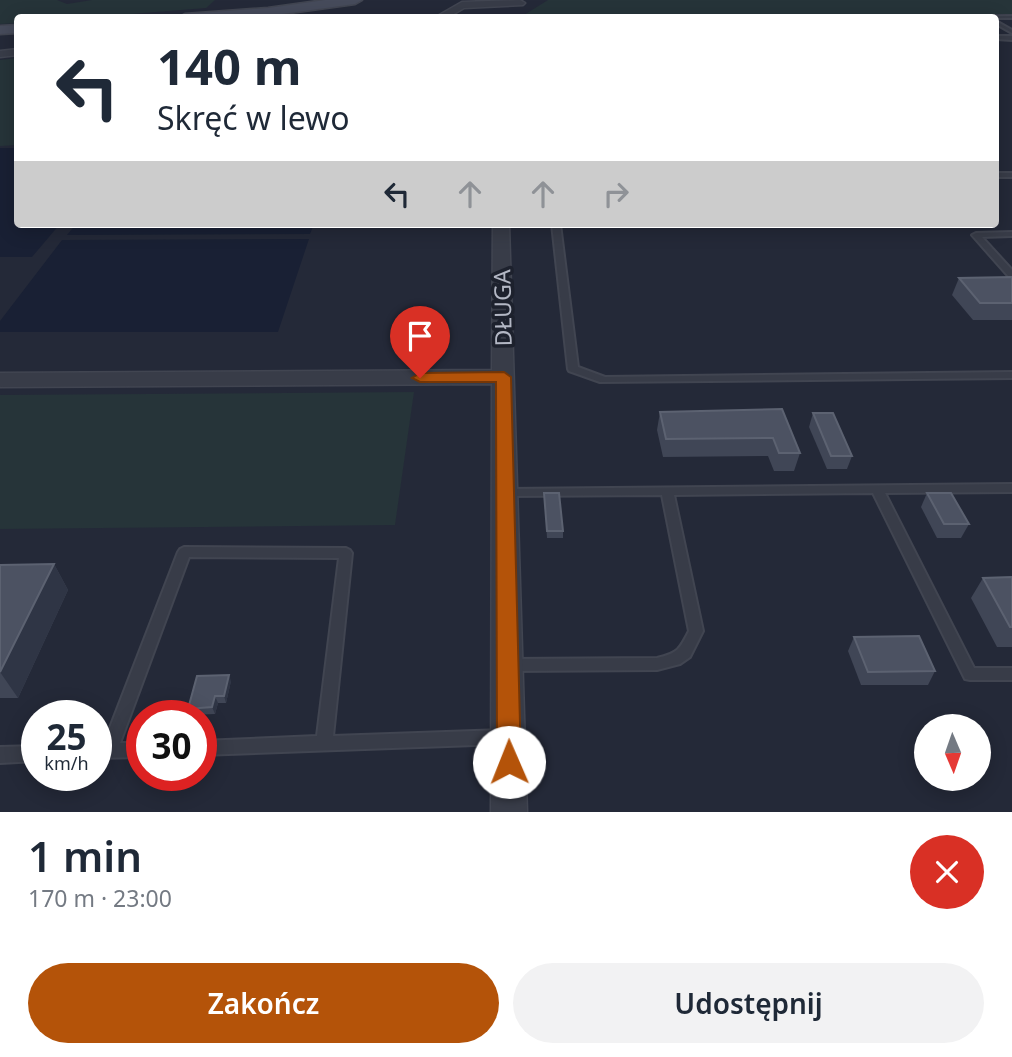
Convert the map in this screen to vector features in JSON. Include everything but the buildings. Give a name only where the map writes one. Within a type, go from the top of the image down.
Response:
[{"type":"main road","points":[[232,14],[355,0]]},
{"type":"street","points":[[446,14],[462,5],[523,2]]},
{"type":"street","name":"DŁUGA","points":[[501,228],[509,812]]},
{"type":"street","points":[[0,380],[504,377]]},
{"type":"lane","points":[[556,228],[572,369],[604,380],[1012,375]]},
{"type":"lane","points":[[1012,234],[976,235],[1012,275]]},
{"type":"lane","points":[[506,492],[1012,488]]},
{"type":"lane","points":[[877,489],[970,674],[1012,674]]},
{"type":"lane","points":[[508,666],[657,664],[675,660],[685,653],[696,631],[667,491]]},
{"type":"lane","points":[[112,729],[184,552],[346,553],[324,743]]},
{"type":"lane","points":[[217,747],[509,737]]},
{"type":"lane","points":[[0,755],[21,754]]},
{"type":"shaded area","points":[[0,0],[57,0],[67,4],[92,0],[215,0],[206,8],[131,14],[14,14],[14,23],[0,24]]},
{"type":"shaded area","points":[[548,0],[1012,0],[1012,14],[526,14]]},
{"type":"shaded area","points":[[14,58],[14,145],[0,146],[0,60]]},
{"type":"shaded area","points":[[414,392],[395,525],[0,529],[0,395]]},
{"type":"water","points":[[0,148],[14,148],[14,228],[57,228],[32,257],[0,257]]},
{"type":"water","points":[[73,228],[312,228],[310,234],[67,235]]},
{"type":"water","points":[[309,239],[278,332],[0,332],[0,321],[62,240]]},
{"type":"route","points":[[420,378],[504,377],[509,762]]}]
